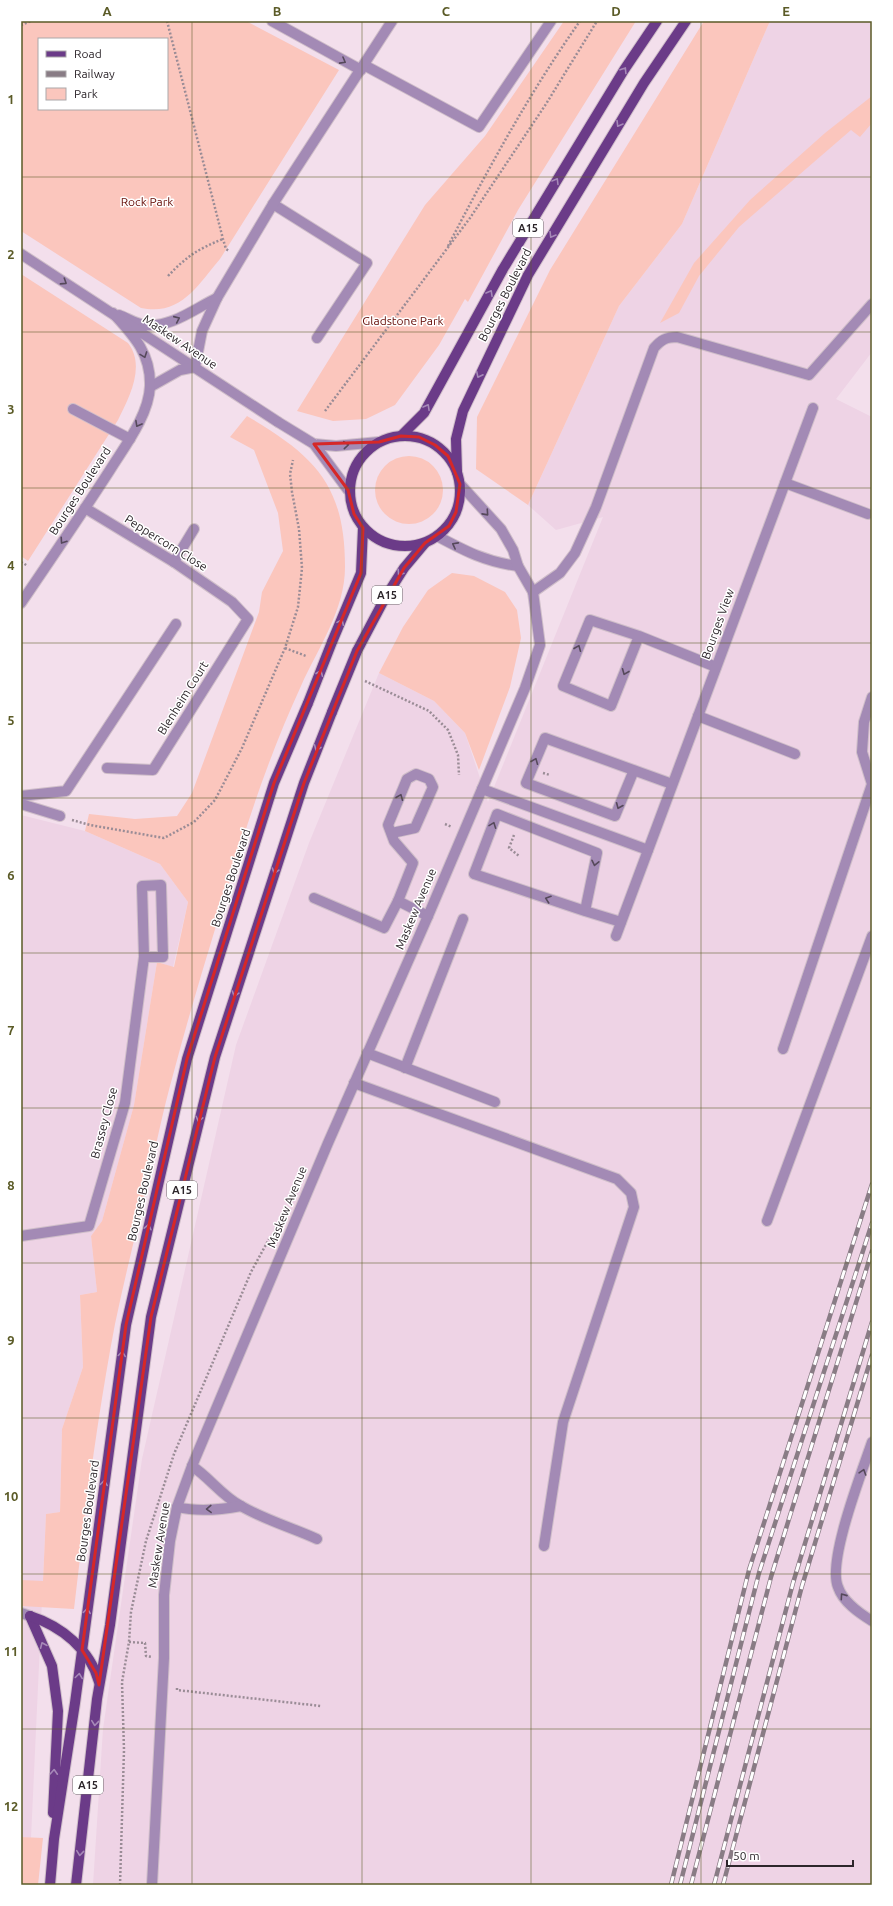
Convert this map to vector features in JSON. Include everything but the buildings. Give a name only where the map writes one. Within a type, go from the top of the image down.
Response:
[{"type":"main road","name":"Bourges Boulevard","points":[[401,436],[424,413],[503,269],[624,70],[656,21]]},
{"type":"main road","name":"Bourges Boulevard","points":[[457,472],[456,439],[463,410],[528,275],[644,83],[686,21]]},
{"type":"main road","points":[[401,436],[419,438],[435,445],[448,456],[457,472],[460,484],[460,498],[456,512],[449,526],[437,536],[425,543],[401,547],[387,544],[374,538],[363,528],[354,514],[348,490],[355,466],[365,452],[379,442],[401,436]]},
{"type":"main road","name":"Bourges Boulevard","points":[[50,1885],[54,1839],[82,1650],[126,1325],[187,1059],[274,783],[361,573],[363,528]]},
{"type":"main road","name":"A15","points":[[76,1885],[99,1685],[110,1624],[151,1317],[215,1057],[304,783],[332,712],[357,651],[385,598],[404,568],[425,543]]},
{"type":"main road","points":[[26,1614],[45,1621],[77,1642],[96,1673],[99,1685]]},
{"type":"main road","points":[[26,1614],[52,1666],[58,1711],[53,1807],[54,1839]]},
{"type":"street","points":[[272,21],[326,51],[479,127],[552,21]]},
{"type":"street","points":[[150,387],[180,370],[195,367],[202,331],[217,298],[273,204],[392,21]]},
{"type":"street","points":[[273,204],[367,263],[318,338]]},
{"type":"street","name":"Maskew Avenue","points":[[21,254],[314,444],[348,490]]},
{"type":"street","name":"Maskew Avenue","points":[[21,259],[31,261]]},
{"type":"street","points":[[113,313],[144,325],[160,325],[178,318],[217,298]]},
{"type":"street","points":[[533,592],[560,573],[575,553],[596,507],[654,348],[660,341],[668,337],[677,337],[809,375],[872,304]]},
{"type":"street","name":"Bourges Boulevard","points":[[21,603],[130,439],[143,414],[150,387],[149,370],[144,353],[137,340],[113,313]]},
{"type":"street","name":"Bourges View","points":[[616,936],[813,408]]},
{"type":"street","points":[[73,409],[130,439]]},
{"type":"street","name":"Maskew Avenue","points":[[314,444],[336,446],[379,442]]},
{"type":"street","points":[[785,483],[868,514]]},
{"type":"street","name":"Maskew Avenue","points":[[152,1885],[164,1658],[164,1595],[170,1541],[177,1507],[192,1466],[354,1083],[428,916],[525,688],[540,645],[533,592],[518,566],[513,550],[501,530],[460,484]]},
{"type":"street","name":"Peppercorn Close","points":[[85,508],[174,562],[232,602]]},
{"type":"street","points":[[174,562],[194,529]]},
{"type":"street","points":[[437,536],[474,556],[503,564],[518,566]]},
{"type":"street","name":"Blenheim Court","points":[[107,768],[153,770],[248,619],[232,602]]},
{"type":"street","points":[[639,636],[611,706],[563,686],[590,620],[639,636],[716,668]]},
{"type":"street","points":[[21,796],[66,791],[176,624]]},
{"type":"street","points":[[783,1049],[872,784],[862,752],[864,722],[872,697]]},
{"type":"street","points":[[698,716],[796,754]]},
{"type":"street","points":[[634,770],[614,816],[526,783],[545,738],[634,770],[672,784]]},
{"type":"street","points":[[314,898],[384,928],[398,901],[413,863],[394,841],[388,825],[407,779],[416,774],[428,779],[433,787],[415,828],[392,833]]},
{"type":"street","points":[[482,789],[648,850]]},
{"type":"street","points":[[21,804],[60,816]]},
{"type":"street","points":[[584,911],[597,853],[497,814],[474,874],[584,911],[621,922]]},
{"type":"street","name":"Brassey Close","points":[[21,1236],[88,1226],[125,1103],[144,957],[142,886],[161,885],[163,957],[144,957]]},
{"type":"street","points":[[398,901],[428,916]]},
{"type":"street","points":[[405,1068],[463,919]]},
{"type":"street","points":[[767,1221],[872,936]]},
{"type":"street","points":[[367,1053],[495,1102]]},
{"type":"street","points":[[354,1083],[617,1179],[630,1193],[634,1207],[563,1422],[544,1546]]},
{"type":"street","points":[[872,1442],[841,1539],[834,1573],[838,1588],[846,1600],[861,1615],[872,1621]]},
{"type":"street","points":[[192,1466],[201,1472],[215,1487],[241,1506],[318,1539]]},
{"type":"street","points":[[177,1507],[189,1510],[225,1509],[241,1506]]},
{"type":"path","points":[[21,25],[31,21]]},
{"type":"path","points":[[167,21],[226,249],[240,259]]},
{"type":"path","points":[[444,253],[494,161],[556,56],[580,21]]},
{"type":"path","points":[[325,411],[470,218],[542,110],[598,21]]},
{"type":"path","points":[[168,276],[185,258],[204,246],[224,239]]},
{"type":"path","points":[[60,816],[90,826],[164,838],[194,822],[215,800],[242,748],[285,648],[298,607],[302,568],[299,530],[291,486],[290,474],[292,460]]},
{"type":"path","points":[[21,562],[28,566]]},
{"type":"path","points":[[285,648],[306,656]]},
{"type":"path","points":[[365,681],[429,711],[448,730],[458,754],[459,775]]},
{"type":"path","points":[[509,848],[519,856]]},
{"type":"path","points":[[129,1642],[145,1643],[146,1656],[164,1658]]},
{"type":"path","points":[[177,1684],[177,1690],[321,1706]]},
{"type":"highlighted area","points":[[401,436],[419,437],[435,445],[448,456],[460,484],[456,512],[449,526],[425,543],[404,568],[357,651],[304,783],[215,1057],[151,1317],[99,1685],[96,1673],[82,1650],[126,1325],[187,1059],[274,783],[361,573],[363,528],[354,514],[348,490],[314,444],[379,442]]},
{"type":"shaded area","points":[[770,21],[872,21],[872,352],[836,399],[872,417],[872,1885],[93,1885],[103,1729],[142,1459],[236,1045],[309,843],[379,673],[434,701],[465,733],[488,802],[603,517],[556,530],[528,505],[619,306],[682,224]]},
{"type":"shaded area","points":[[21,815],[85,831],[160,864],[188,902],[173,967],[157,962],[134,1105],[102,1221],[91,1236],[97,1292],[80,1295],[83,1367],[62,1429],[60,1512],[46,1514],[31,1838],[21,1837]]},
{"type":"green space","name":"Rock Park","points":[[21,21],[246,21],[339,70],[220,259],[187,297],[178,303],[167,308],[141,308],[21,231]]},
{"type":"green space","name":"Gladstone Park","points":[[564,21],[636,21],[518,210],[468,302],[465,299],[439,345],[395,405],[366,419],[333,421],[297,411],[425,205],[485,136]]},
{"type":"green space","points":[[704,21],[770,21],[682,224],[619,306],[528,505],[476,469],[477,417],[550,270]]},
{"type":"green space","points":[[872,96],[872,123],[860,137],[851,130],[739,227],[699,276],[679,313],[660,323],[694,263],[750,200],[825,133]]},
{"type":"green space","points":[[21,274],[128,343],[136,362],[136,372],[131,392],[118,420],[28,561],[21,556]]},
{"type":"green space","points":[[247,416],[291,445],[308,460],[322,476],[332,494],[339,514],[344,539],[344,583],[336,614],[292,706],[253,807],[205,961],[169,1088],[115,1324],[92,1466],[74,1609],[21,1606],[21,1580],[43,1581],[46,1514],[60,1512],[62,1429],[83,1367],[80,1295],[97,1292],[91,1236],[102,1221],[134,1105],[157,962],[174,967],[188,902],[160,864],[85,831],[89,814],[135,819],[177,816],[192,793],[259,612],[262,592],[283,551],[278,513],[254,450],[230,437]]},
{"type":"green space","points":[[409,456],[422,459],[433,466],[440,477],[443,490],[440,503],[433,514],[422,521],[409,524],[396,521],[385,514],[378,503],[375,490],[378,477],[385,466],[396,459]]},
{"type":"green space","points":[[452,573],[474,576],[505,592],[517,610],[521,638],[510,687],[479,770],[465,733],[434,701],[379,673],[403,627],[428,590]]},
{"type":"green space","points":[[21,1837],[43,1838],[38,1885],[21,1885]]},
{"type":"railway","points":[[671,1885],[749,1570],[872,1184]]},
{"type":"railway","points":[[680,1885],[759,1573],[872,1223]]},
{"type":"railway","points":[[691,1885],[771,1577],[872,1251]]},
{"type":"railway","points":[[714,1885],[793,1583],[872,1322]]},
{"type":"railway","points":[[723,1885],[802,1586],[872,1355]]}]
